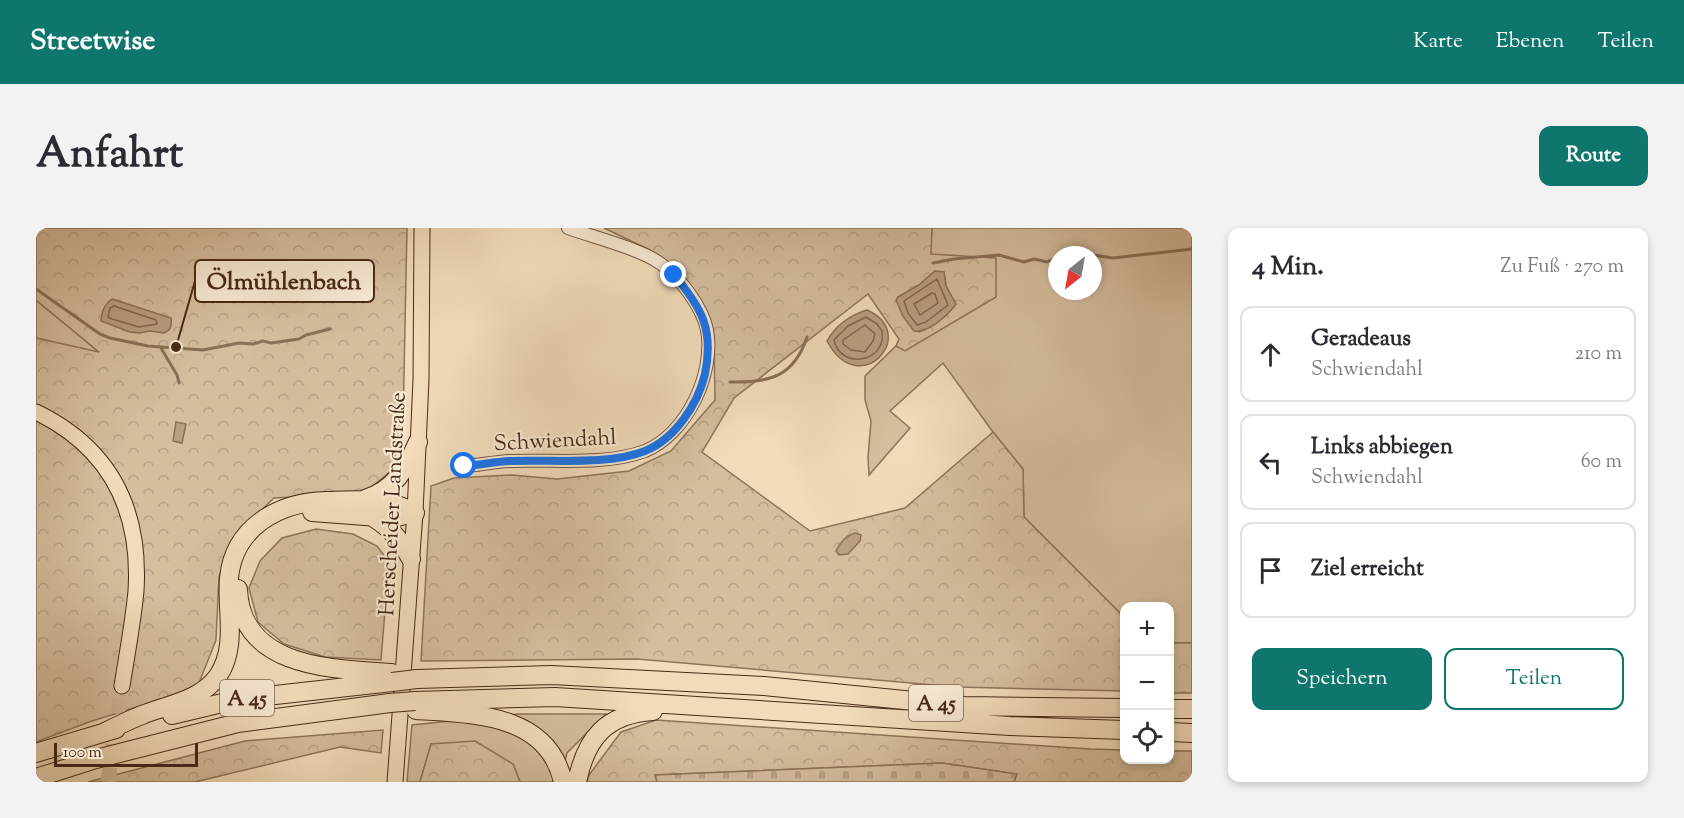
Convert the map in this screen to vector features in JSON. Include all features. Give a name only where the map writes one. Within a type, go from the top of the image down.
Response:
[{"type":"highway","points":[[367,508],[376,496],[397,481],[418,442]]},
{"type":"highway","points":[[105,732],[142,714],[184,701],[200,693],[218,676],[229,647],[231,566],[242,541],[257,523],[270,514],[296,504],[367,508],[392,518],[415,513]]},
{"type":"highway","points":[[392,677],[313,665],[284,656],[264,643],[246,621],[238,595],[237,582],[242,559],[254,540],[276,521],[288,515],[310,512],[367,508],[398,538],[411,559]]},
{"type":"highway","name":"A 45","points":[[36,753],[105,732],[239,699],[392,677],[551,675],[764,686],[964,706],[1120,708]]},
{"type":"highway","name":"A 45","points":[[36,778],[96,759],[238,723],[370,706],[415,706],[555,697],[1010,726],[1120,730]]},
{"type":"highway","points":[[415,706],[493,718],[522,728],[541,742],[554,758],[563,782]]},
{"type":"highway","points":[[577,782],[580,767],[592,740],[612,721],[639,712],[715,707]]},
{"type":"highway","points":[[1174,709],[1192,709]]},
{"type":"highway","points":[[1174,732],[1192,733]]},
{"type":"main road","name":"Herscheider Landstraße","points":[[396,782],[415,513],[421,380],[422,228]]},
{"type":"main road","points":[[36,412],[80,438],[98,458],[119,491],[126,507],[134,540],[136,591],[122,686]]},
{"type":"street","name":"Schwiendahl","points":[[464,466],[509,461],[620,458],[646,450],[665,438],[684,420],[702,387],[708,358],[707,330],[702,314],[674,275],[661,263],[644,255],[568,228]]},
{"type":"green space","points":[[36,228],[407,228],[403,425],[391,471],[364,493],[274,498],[233,538],[219,577],[216,640],[197,688],[89,722],[36,742],[36,338],[99,352],[36,300]]},
{"type":"green space","points":[[604,228],[932,228],[931,254],[996,258],[996,297],[905,351],[896,346],[899,339],[868,294],[734,398],[702,452],[810,531],[905,508],[993,432],[1023,469],[1024,517],[1120,613],[1120,691],[957,687],[637,659],[421,661],[431,486],[454,478],[512,475],[557,479],[629,471],[671,451],[715,400],[714,339],[705,309],[681,276],[650,250]],"holes":[[[935,271],[945,278],[946,286],[955,304],[948,313],[919,332],[898,297],[919,285]]]},
{"type":"green space","points":[[932,228],[1192,228],[1192,643],[1174,643],[1174,602],[1120,602],[1120,613],[1024,517],[1023,469],[943,363],[890,411],[910,428],[869,475],[871,421],[865,400],[865,376],[896,346],[905,350],[930,254]]},
{"type":"green space","points":[[36,300],[100,353],[36,338]]},
{"type":"green space","points":[[316,529],[353,534],[377,546],[389,562],[381,660],[325,657],[284,644],[258,622],[249,588],[260,561],[282,538]]},
{"type":"green space","points":[[1174,643],[1192,643],[1192,693],[1174,693]]},
{"type":"green space","points":[[518,714],[606,714],[567,753],[560,782],[520,782],[513,764],[431,744],[420,782],[407,782],[412,725]]},
{"type":"green space","points":[[656,720],[1120,750],[1120,764],[1174,764],[1174,751],[1192,751],[1192,782],[1014,782],[1016,774],[942,763],[655,775],[657,782],[587,782],[589,775],[621,732]]},
{"type":"green space","points":[[383,730],[381,753],[340,747],[195,782],[88,782],[245,741]]},
{"type":"green space","points":[[475,741],[513,764],[520,782],[420,782],[431,744]]},
{"type":"green space","points":[[942,763],[1017,774],[1014,782],[657,782],[655,775]]},
{"type":"water","points":[[935,271],[944,272],[946,286],[956,304],[932,326],[914,331],[903,316],[896,300]]},
{"type":"water","points":[[112,299],[171,318],[168,331],[164,333],[130,332],[101,321],[104,308]]},
{"type":"water","points":[[867,310],[882,321],[888,334],[887,346],[879,357],[868,364],[854,365],[840,358],[827,341],[844,322]]},
{"type":"water","points":[[176,422],[186,424],[182,443],[173,441]]},
{"type":"water","points":[[855,533],[861,535],[860,541],[848,554],[839,555],[836,551],[840,545],[847,537]]},
{"type":"waterway","points":[[1102,256],[1113,258],[1192,249]]},
{"type":"waterway","points":[[933,263],[999,255],[1024,262],[1034,259],[1048,262]]},
{"type":"waterway","points":[[36,289],[100,334],[148,346],[203,350],[239,343],[253,344],[263,341],[271,343],[299,339],[330,329]]},
{"type":"waterway","points":[[730,382],[757,381],[778,375],[795,361],[807,337]]},
{"type":"waterway","points":[[161,348],[177,375],[179,383]]},
{"type":"tunnel","points":[[108,782],[122,686]]},
{"type":"place","name":"Ölmühlenbach","points":[[176,347]]},
{"type":"route","points":[[464,466],[509,461],[620,458],[646,450],[665,438],[684,420],[702,387],[708,358],[707,330],[702,314],[674,275]]}]
